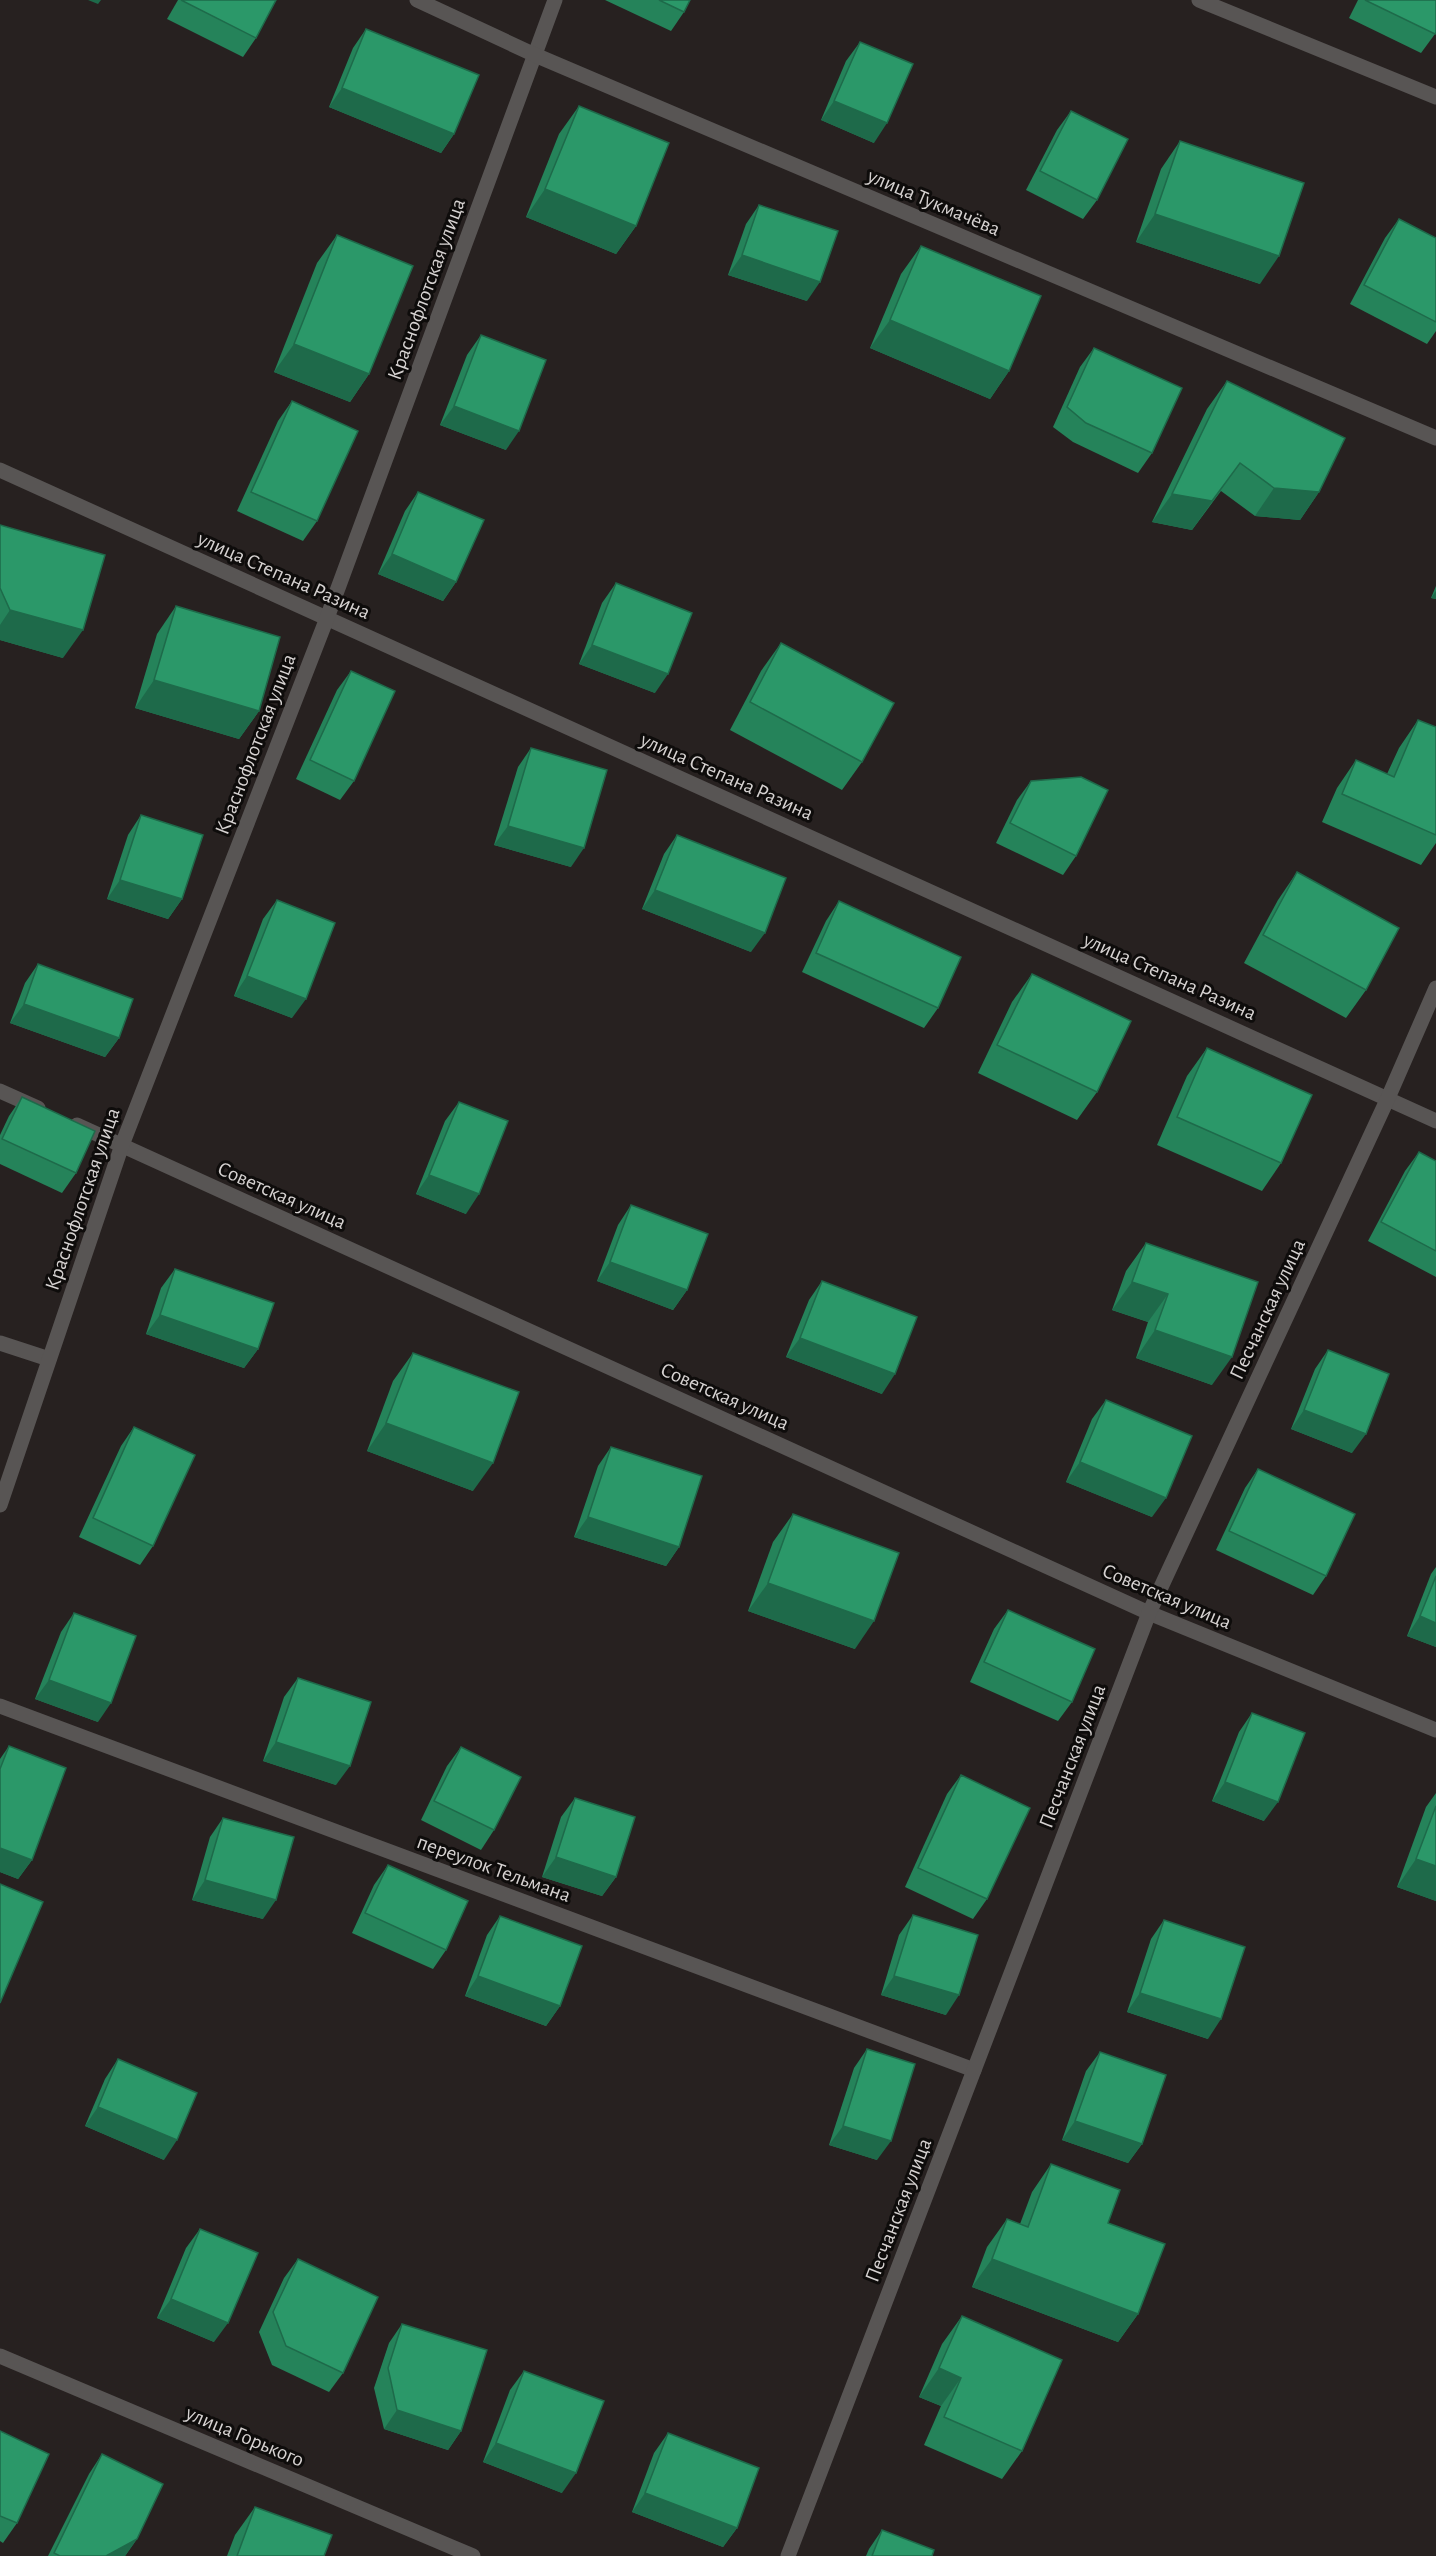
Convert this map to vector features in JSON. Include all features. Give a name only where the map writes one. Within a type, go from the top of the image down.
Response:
[{"type":"street","name":"улица Тукмачёва","points":[[417,0],[535,55],[1436,438]]},
{"type":"street","name":"Краснофлотская улица","points":[[0,1505],[122,1145],[327,618],[555,0]]},
{"type":"street","points":[[1199,0],[1436,98]]},
{"type":"street","name":"улица Степана Разина","points":[[0,470],[1436,1121]]},
{"type":"street","name":"Песчанская улица","points":[[788,2556],[1149,1613],[1388,1098],[1436,988]]},
{"type":"street","name":"Советская улица","points":[[0,1091],[1149,1613],[1436,1730]]},
{"type":"street","points":[[0,1342],[50,1359]]},
{"type":"street","name":"переулок Тельмана","points":[[0,1706],[974,2070]]},
{"type":"street","name":"улица Горького","points":[[0,2356],[473,2556]]},
{"type":"building","points":[[181,0],[276,0],[256,38]]},
{"type":"building","points":[[659,0],[690,0],[684,12]]},
{"type":"building","points":[[1365,0],[1436,0],[1436,32],[1435,34]]},
{"type":"building","points":[[366,29],[479,75],[454,134],[342,88]]},
{"type":"building","points":[[860,42],[913,64],[887,123],[834,101]]},
{"type":"building","points":[[579,106],[669,143],[636,226],[545,189]]},
{"type":"building","points":[[1071,111],[1128,139],[1097,200],[1040,171]]},
{"type":"building","points":[[1180,141],[1304,183],[1279,256],[1155,214]]},
{"type":"building","points":[[759,205],[838,231],[820,282],[742,255]]},
{"type":"building","points":[[1399,219],[1436,238],[1436,322],[1364,285]]},
{"type":"building","points":[[337,235],[413,266],[369,374],[294,344]]},
{"type":"building","points":[[921,246],[1041,296],[1009,371],[890,320]]},
{"type":"building","points":[[481,335],[546,360],[519,431],[454,406]]},
{"type":"building","points":[[1094,348],[1182,388],[1152,453],[1086,423],[1067,407]]},
{"type":"building","points":[[1227,381],[1345,438],[1319,492],[1274,488],[1240,463],[1212,501],[1172,494]]},
{"type":"building","points":[[292,401],[358,431],[317,521],[251,492]]},
{"type":"building","points":[[418,492],[484,520],[456,582],[392,554]]},
{"type":"building","points":[[0,525],[105,555],[83,630],[10,610],[0,588]]},
{"type":"building","points":[[616,583],[692,613],[668,674],[592,645]]},
{"type":"building","points":[[176,606],[280,637],[259,711],[154,680]]},
{"type":"building","points":[[781,643],[894,703],[862,762],[750,702]]},
{"type":"building","points":[[351,671],[395,691],[354,781],[310,760]]},
{"type":"building","points":[[1418,720],[1436,727],[1436,835],[1342,794],[1356,760],[1394,777]]},
{"type":"building","points":[[531,748],[607,770],[584,848],[508,826]]},
{"type":"building","points":[[1081,777],[1108,790],[1076,856],[1010,823],[1031,781]]},
{"type":"building","points":[[141,815],[203,835],[182,899],[120,880]]},
{"type":"building","points":[[677,835],[786,878],[765,933],[655,890]]},
{"type":"building","points":[[1297,872],[1399,928],[1366,990],[1263,935]]},
{"type":"building","points":[[277,900],[335,923],[306,999],[247,976]]},
{"type":"building","points":[[839,901],[961,957],[938,1008],[816,953]]},
{"type":"building","points":[[38,964],[133,999],[119,1038],[24,1004]]},
{"type":"building","points":[[1032,974],[1131,1021],[1097,1092],[997,1045]]},
{"type":"building","points":[[1207,1048],[1312,1095],[1281,1163],[1177,1117]]},
{"type":"building","points":[[22,1097],[95,1131],[76,1173],[2,1139]]},
{"type":"building","points":[[459,1102],[508,1121],[479,1194],[429,1175]]},
{"type":"building","points":[[1419,1152],[1436,1161],[1436,1251],[1381,1222]]},
{"type":"building","points":[[631,1205],[708,1234],[687,1290],[610,1262]]},
{"type":"building","points":[[1146,1243],[1258,1282],[1232,1357],[1155,1330],[1168,1294],[1132,1282]]},
{"type":"building","points":[[175,1269],[274,1303],[258,1349],[160,1315]]},
{"type":"building","points":[[822,1281],[917,1317],[895,1374],[800,1338]]},
{"type":"building","points":[[1328,1350],[1389,1374],[1366,1434],[1304,1410]]},
{"type":"building","points":[[413,1353],[519,1392],[493,1463],[386,1423]]},
{"type":"building","points":[[1106,1400],[1192,1436],[1166,1498],[1080,1462]]},
{"type":"building","points":[[134,1427],[195,1455],[153,1546],[93,1518]]},
{"type":"building","points":[[611,1447],[702,1476],[679,1547],[588,1517]]},
{"type":"building","points":[[1258,1469],[1355,1514],[1326,1576],[1229,1531]]},
{"type":"building","points":[[793,1514],[899,1553],[874,1621],[768,1583]]},
{"type":"building","points":[[1436,1576],[1436,1623],[1420,1616]]},
{"type":"building","points":[[1008,1610],[1095,1649],[1072,1702],[984,1662]]},
{"type":"building","points":[[74,1613],[136,1636],[111,1703],[49,1680]]},
{"type":"building","points":[[298,1678],[371,1702],[350,1766],[276,1742]]},
{"type":"building","points":[[1252,1713],[1305,1733],[1278,1802],[1225,1782]]},
{"type":"building","points":[[9,1746],[66,1768],[32,1860],[0,1848],[0,1769]]},
{"type":"building","points":[[461,1747],[521,1777],[494,1830],[434,1801]]},
{"type":"building","points":[[961,1775],[1030,1808],[987,1899],[918,1868]]},
{"type":"building","points":[[575,1798],[635,1817],[616,1877],[556,1857]]},
{"type":"building","points":[[1436,1806],[1436,1866],[1416,1859]]},
{"type":"building","points":[[223,1818],[294,1837],[276,1900],[205,1880]]},
{"type":"building","points":[[388,1865],[468,1901],[446,1950],[365,1913]]},
{"type":"building","points":[[0,1884],[43,1902],[0,2003]]},
{"type":"building","points":[[913,1915],[978,1935],[959,1995],[894,1976]]},
{"type":"building","points":[[500,1916],[582,1946],[560,2006],[478,1976]]},
{"type":"building","points":[[1164,1920],[1245,1947],[1221,2019],[1140,1993]]},
{"type":"building","points":[[867,2049],[915,2064],[891,2141],[843,2126]]},
{"type":"building","points":[[1100,2052],[1166,2075],[1142,2144],[1075,2121]]},
{"type":"building","points":[[118,2059],[197,2093],[177,2140],[98,2107]]},
{"type":"building","points":[[1051,2164],[1120,2190],[1108,2223],[1165,2244],[1138,2314],[992,2259],[1007,2219],[1028,2227]]},
{"type":"building","points":[[200,2229],[258,2253],[228,2323],[171,2299]]},
{"type":"building","points":[[298,2259],[378,2297],[343,2373],[286,2346],[273,2312]]},
{"type":"building","points":[[962,2316],[1062,2360],[1022,2451],[944,2417],[961,2378],[939,2368]]},
{"type":"building","points":[[402,2324],[487,2350],[461,2431],[397,2410],[388,2368]]},
{"type":"building","points":[[524,2371],[604,2401],[576,2473],[496,2443]]},
{"type":"building","points":[[0,2431],[49,2454],[17,2523],[0,2516]]},
{"type":"building","points":[[668,2433],[759,2468],[737,2528],[645,2493]]},
{"type":"building","points":[[102,2454],[163,2484],[137,2539],[106,2556],[60,2556],[54,2553]]},
{"type":"building","points":[[255,2507],[332,2535],[324,2556],[237,2556]]},
{"type":"building","points":[[882,2530],[934,2550],[932,2556],[872,2556]]}]
